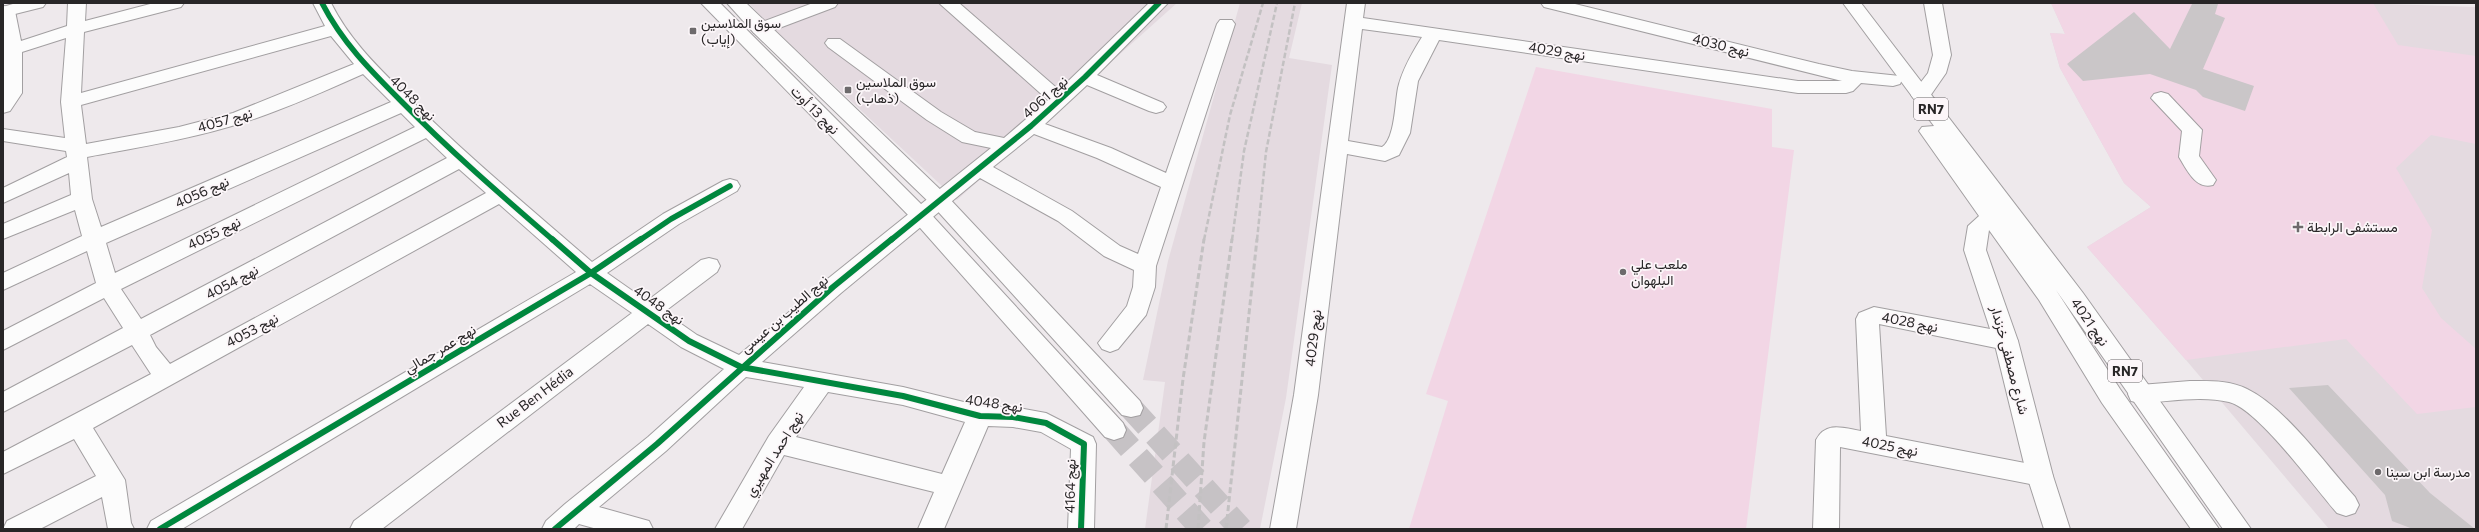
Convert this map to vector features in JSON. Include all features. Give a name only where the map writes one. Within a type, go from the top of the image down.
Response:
[{"type":"main road","points":[[3,107],[12,93],[9,40],[5,11],[37,3]]},
{"type":"main road","points":[[77,3],[72,102],[82,199],[92,240],[108,286],[138,333],[147,352],[166,376]]},
{"type":"main road","points":[[9,40],[76,29],[175,3]]},
{"type":"main road","name":"نهج 4048","points":[[322,3],[335,30],[366,66],[402,105],[500,196],[591,272],[689,341],[741,367],[903,396],[980,416],[1013,417],[1046,423],[1084,444]]},
{"type":"main road","name":"نهج 13 أوت","points":[[710,3],[921,216],[1114,430]]},
{"type":"main road","name":"نهج 13 أوت","points":[[736,3],[760,29],[940,201],[1131,408]]},
{"type":"main road","points":[[948,3],[1059,100]]},
{"type":"main road","name":"نهج 4061","points":[[940,201],[1031,126],[1085,77],[1159,3]]},
{"type":"main road","name":"نهج 4030","points":[[1550,3],[1852,77],[1893,80]]},
{"type":"main road","name":"RN7","points":[[1838,3],[1893,80],[2001,215]]},
{"type":"main road","name":"RN7","points":[[1852,3],[1921,95],[2001,215]]},
{"type":"main road","points":[[1921,95],[1937,73],[1942,55],[1932,3]]},
{"type":"main road","points":[[760,29],[825,4]]},
{"type":"main road","points":[[1355,13],[1435,34]]},
{"type":"main road","name":"نهج 4029","points":[[1283,529],[1306,395],[1355,13]]},
{"type":"main road","points":[[1110,343],[1138,309],[1145,266],[1226,24]]},
{"type":"main road","points":[[72,102],[335,30]]},
{"type":"main road","points":[[1338,146],[1385,154],[1394,148],[1403,121],[1409,82],[1431,36],[1435,34]]},
{"type":"main road","name":"نهج 4029","points":[[1435,34],[1798,87],[1846,88],[1852,83],[1852,77]]},
{"type":"main road","points":[[834,43],[934,116],[969,137],[1008,146]]},
{"type":"main road","name":"نهج 4057","points":[[3,134],[77,153],[174,135],[238,118],[276,105],[366,66]]},
{"type":"main road","points":[[1085,77],[1156,107]]},
{"type":"main road","points":[[2161,98],[2192,130],[2192,146],[2189,157],[2206,180]]},
{"type":"main road","name":"نهج 4056","points":[[3,282],[92,240],[402,105]]},
{"type":"main road","points":[[1031,126],[1104,153],[1172,184]]},
{"type":"main road","name":"نهج 4055","points":[[3,341],[108,286],[428,129]]},
{"type":"main road","points":[[3,196],[77,153]]},
{"type":"main road","name":"نهج 4054","points":[[3,404],[461,159]]},
{"type":"main road","points":[[980,169],[1066,216],[1112,251],[1145,266]]},
{"type":"main road","name":"نهج عمر جمالي","points":[[160,529],[591,272],[670,219],[730,186]]},
{"type":"main road","name":"نهج 4053","points":[[3,464],[78,425],[500,196]]},
{"type":"main road","points":[[3,232],[82,199]]},
{"type":"main road","name":"نهج الطيب بن عيسى","points":[[555,529],[657,444],[741,367],[940,201]]},
{"type":"main road","name":"شارع مصطفى خزندار","points":[[2001,215],[1979,226],[1976,250],[2006,341],[2040,476],[2057,529]]},
{"type":"main road","name":"نهج 4021","points":[[2001,215],[2075,299],[2140,394],[2238,529]]},
{"type":"main road","name":"نهج 4021","points":[[2001,215],[2047,294],[2111,396],[2206,529]]},
{"type":"main road","name":"Rue Ben Hédia","points":[[363,529],[709,266]]},
{"type":"main road","name":"نهج 4028","points":[[1874,442],[1867,319],[1874,315],[2006,341]]},
{"type":"main road","name":"نهج احمد المهيري","points":[[728,529],[778,443],[822,381]]},
{"type":"main road","points":[[2140,394],[2212,391],[2237,394],[2257,406],[2346,505]]},
{"type":"main road","points":[[930,529],[980,416]]},
{"type":"main road","points":[[78,425],[112,480],[118,523],[121,529]]},
{"type":"main road","name":"نهج 4025","points":[[1826,529],[1828,440],[1830,437],[1838,436],[1874,442],[2040,476]]},
{"type":"main road","points":[[778,443],[950,486]]},
{"type":"main road","name":"نهج 4164","points":[[1081,529],[1084,444]]},
{"type":"main road","points":[[16,529],[112,480]]},
{"type":"main road","points":[[574,512],[640,529]]},
{"type":"shaded area","points":[[749,3],[1177,3],[957,200],[764,20]]},
{"type":"shaded area","points":[[1240,3],[1302,3],[1289,58],[1332,65],[1286,398],[1260,529],[1145,529],[1165,382],[1143,380],[1168,261]]},
{"type":"shaded area","name":"مستشفى الرابطة","points":[[2051,3],[2358,3],[2476,7],[2476,529],[2329,529],[2186,360],[2087,247],[2151,207],[2124,183],[2060,68],[2050,33],[2065,34]]},
{"type":"shaded area","name":"مستشفى الرابطة","points":[[2051,3],[2373,3],[2398,45],[2476,56],[2476,144],[2431,135],[2396,168],[2432,230],[2422,288],[2441,318],[2476,349],[2476,407],[2417,414],[2346,339],[2186,360],[2087,247],[2151,207],[2124,183],[2060,68],[2050,33],[2065,34]]},
{"type":"shaded area","name":"ملعب علي البلهوان","points":[[1536,67],[1772,109],[1772,147],[1794,150],[1746,529],[1409,529],[1448,401],[1426,394]]},
{"type":"building","points":[[2192,4],[2218,4],[2215,14],[2225,18],[2203,69],[2254,86],[2245,111],[2203,97],[2196,90],[2150,74],[2083,81],[2067,64],[2134,12],[2170,49]]},
{"type":"building","points":[[2328,385],[2430,493],[2475,529],[2413,529],[2392,521],[2385,495],[2289,388]]},
{"type":"tunnel","points":[[1131,408],[1241,529]]},
{"type":"tunnel","points":[[1114,430],[1202,529]]},
{"type":"railway","points":[[1204,240],[1230,115],[1263,3]]},
{"type":"railway","points":[[1232,240],[1244,151],[1277,3]]},
{"type":"railway","points":[[1257,240],[1266,152],[1295,3]]},
{"type":"railway","points":[[1166,529],[1183,379],[1204,239]]},
{"type":"railway","points":[[1198,529],[1204,442],[1232,239]]},
{"type":"railway","points":[[1226,529],[1257,239]]},
{"type":"cycle path","points":[[322,3],[335,29],[366,66],[445,146],[591,273],[689,341],[741,367],[903,396],[980,416],[1013,417],[1046,423],[1084,444],[1081,529]]},
{"type":"cycle path","points":[[555,529],[657,444],[741,367],[833,287],[1031,126],[1085,77],[1159,3]]},
{"type":"cycle path","points":[[160,529],[591,273],[671,219],[730,186]]},
{"type":"place","name":"سوق الملاسين (إياب)","points":[[693,31]]},
{"type":"place","name":"سوق الملاسين (ذهاب)","points":[[848,90]]},
{"type":"place","name":"مستشفى الرابطة","points":[[2298,227]]},
{"type":"place","name":"ملعب علي البلهوان","points":[[1623,272]]},
{"type":"place","name":"مدرسة ابن سينا","points":[[2378,472]]}]
